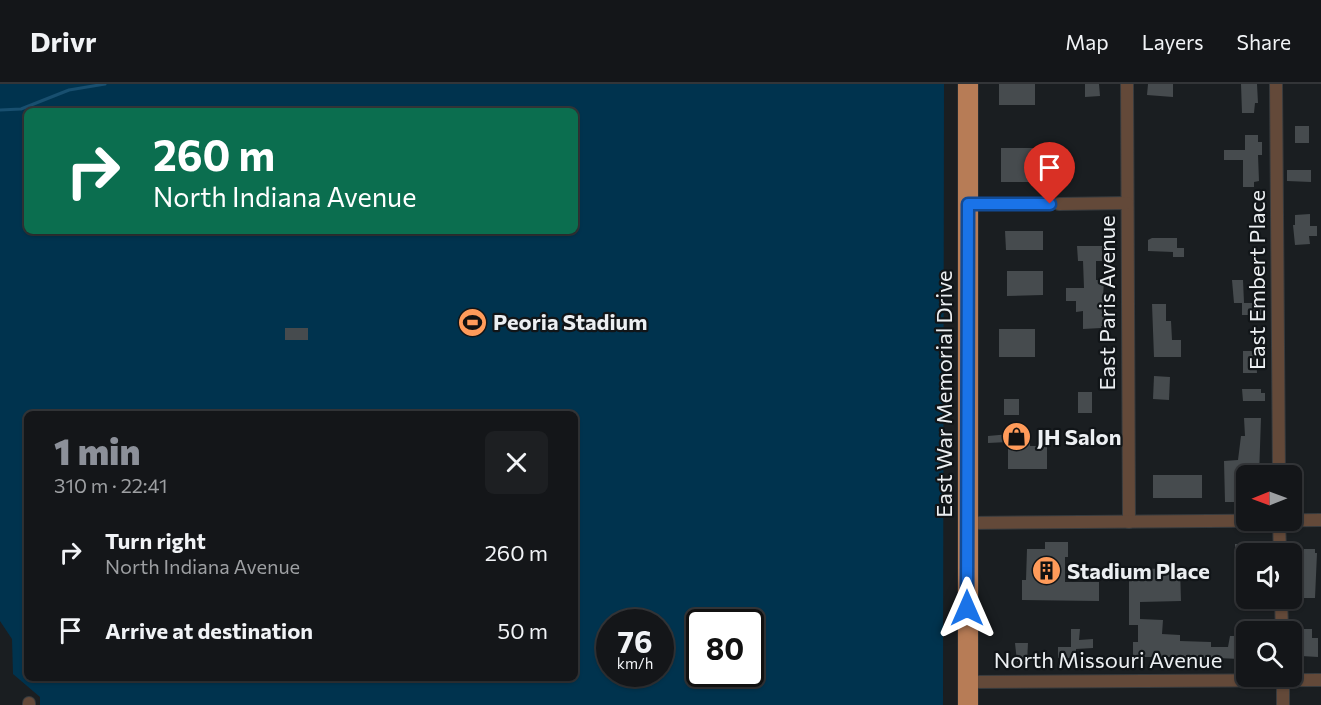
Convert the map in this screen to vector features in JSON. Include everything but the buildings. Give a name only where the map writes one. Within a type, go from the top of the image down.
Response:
[{"type":"highway","name":"East War Memorial Drive","points":[[968,84],[968,705]]},
{"type":"street","name":"East Paris Avenue","points":[[1127,84],[1129,522]]},
{"type":"street","name":"East Embert Place","points":[[1276,84],[1279,465]]},
{"type":"street","points":[[968,204],[1127,203]]},
{"type":"street","points":[[1302,520],[1321,520]]},
{"type":"street","points":[[968,523],[1236,521]]},
{"type":"street","name":"North Missouri Avenue","points":[[967,682],[1236,679]]},
{"type":"street","name":"North Missouri Avenue","points":[[1302,679],[1321,680]]},
{"type":"street","points":[[1283,687],[1283,705]]},
{"type":"shaded area","name":"Peoria Stadium","points":[[0,84],[944,84],[943,705],[40,705],[40,697],[13,674],[12,639],[0,621]]},
{"type":"waterway","points":[[0,110],[21,109],[69,90],[105,84]]},
{"type":"place","name":"Peoria Stadium","points":[[472,322]]},
{"type":"place","name":"JH Salon","points":[[1016,437]]},
{"type":"place","name":"Stadium Place","points":[[1046,571]]},
{"type":"route","points":[[967,608],[968,204],[1050,204]]}]
